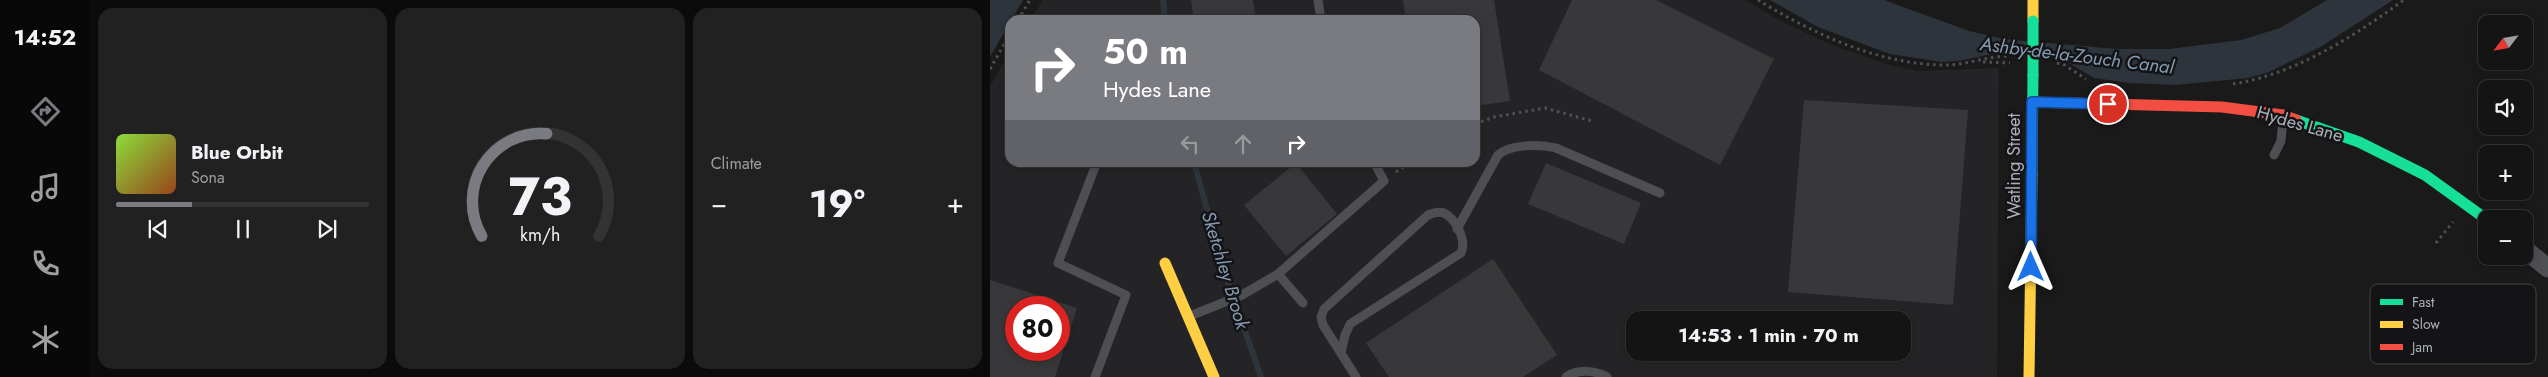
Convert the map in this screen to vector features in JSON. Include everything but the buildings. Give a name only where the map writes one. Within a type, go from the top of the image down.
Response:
[{"type":"main road","name":"Watling Street","points":[[2029,377],[2033,0]]},
{"type":"main road","name":"Hydes Lane","points":[[2032,102],[2222,107],[2283,115],[2359,142],[2425,175],[2478,213]]},
{"type":"main road","points":[[1165,263],[1214,377]]},
{"type":"street","points":[[2533,256],[2548,268]]},
{"type":"lane","points":[[1318,0],[1320,15]]},
{"type":"lane","points":[[2274,155],[2280,141],[2283,115]]},
{"type":"lane","points":[[1458,229],[1498,155],[1503,151],[1512,149],[1538,146],[1556,148],[1660,193]]},
{"type":"lane","points":[[1095,167],[1058,263],[1126,295],[1095,377]]},
{"type":"lane","points":[[1189,317],[1242,296],[1278,274],[1384,181],[1377,167]]},
{"type":"lane","points":[[1341,353],[1344,335],[1350,324],[1461,253],[1464,246],[1458,229],[1444,213],[1437,212],[1428,215],[1331,300],[1321,317],[1323,325],[1356,377]]},
{"type":"lane","points":[[1278,274],[1303,303]]},
{"type":"lane","points":[[1566,377],[1584,371],[1599,372],[1607,377]]},
{"type":"path","points":[[1021,15],[1030,0]]},
{"type":"path","points":[[1758,0],[1835,39],[1883,57],[1917,64],[2004,63]]},
{"type":"path","points":[[2224,85],[2260,79],[2297,65],[2386,13],[2404,0]]},
{"type":"path","points":[[990,69],[1005,43]]},
{"type":"path","points":[[1980,62],[1995,57],[2017,57]]},
{"type":"path","points":[[2054,62],[2063,64],[2090,81]]},
{"type":"path","points":[[1480,122],[1494,116],[1545,108],[1592,121]]},
{"type":"shaded area","points":[[1043,0],[1746,0],[1777,19],[1832,45],[1886,64],[1918,71],[1999,68],[1997,377],[990,377],[990,87],[1005,60],[1005,167],[1480,167],[1480,15],[1033,15]]},
{"type":"water","points":[[990,0],[1023,0],[1014,15],[1005,15],[1005,31],[990,57]]},
{"type":"water","name":"Ashby-de-la-Zouch Canal","points":[[1770,0],[1884,0],[1969,31],[2004,39],[2117,49],[2169,49],[2241,40],[2280,28],[2327,0],[2393,0],[2322,46],[2269,72],[2248,78],[2175,85],[2129,83],[2094,78],[2064,60],[2006,51],[1958,61],[1942,62],[1890,54],[1818,27]]},
{"type":"waterway","name":"Sketchley Brook","points":[[1163,0],[1164,15]]},
{"type":"waterway","name":"Sketchley Brook","points":[[1195,167],[1223,268],[1261,377]]},
{"type":"traffic: fast","points":[[2033,21],[2033,75]]},
{"type":"traffic: fast","points":[[2032,174],[2033,75]]},
{"type":"traffic: fast","points":[[2296,120],[2359,142],[2425,175],[2478,213]]},
{"type":"traffic: slow","points":[[2033,0],[2033,21]]},
{"type":"traffic: slow","points":[[2029,377],[2032,174]]},
{"type":"traffic: slow","points":[[1165,263],[1214,377]]},
{"type":"traffic: jam","points":[[2032,102],[2222,107],[2283,115],[2296,120]]},
{"type":"route","points":[[2031,267],[2032,102],[2108,104]]}]
